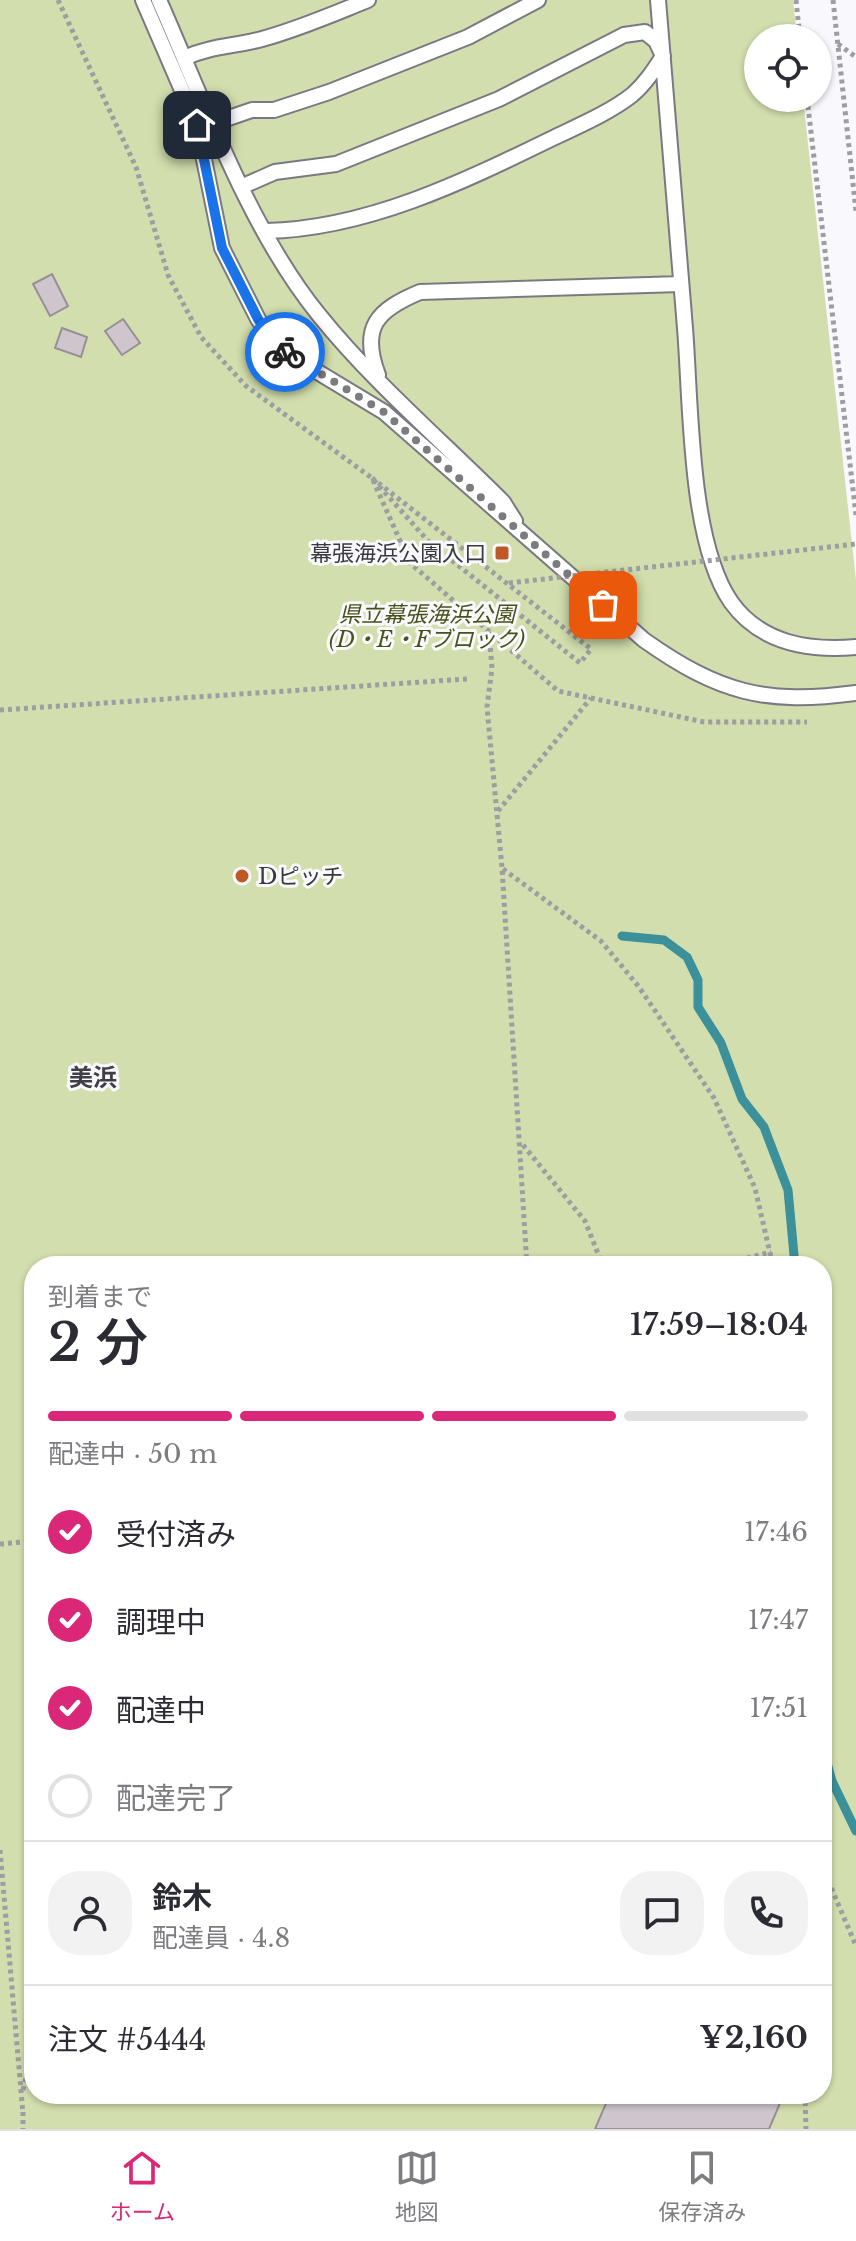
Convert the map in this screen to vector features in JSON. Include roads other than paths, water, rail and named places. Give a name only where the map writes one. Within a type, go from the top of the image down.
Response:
[{"type":"lane","points":[[143,0],[197,125],[222,248],[258,319],[278,348],[384,412],[644,640],[677,663],[713,682],[770,698],[805,700],[856,693]]},
{"type":"lane","points":[[159,0],[241,187],[318,315],[503,502],[524,535]]},
{"type":"lane","points":[[184,58],[212,46],[239,45],[286,32],[368,0]]},
{"type":"lane","points":[[214,123],[252,110],[274,110],[329,92],[468,37],[538,0]]},
{"type":"lane","points":[[658,0],[694,446],[712,565],[732,603],[751,623],[784,643],[821,650],[856,647]]},
{"type":"lane","points":[[241,187],[275,172],[336,164],[499,99],[624,35],[645,32],[656,41],[663,56]]},
{"type":"lane","points":[[266,231],[295,230],[371,212],[430,194],[498,165],[632,95],[663,56]]},
{"type":"lane","points":[[380,379],[370,354],[374,328],[387,305],[420,292],[681,284]]},
{"type":"waterway","points":[[622,936],[664,940],[687,957],[698,980],[698,1007],[721,1043],[742,1099],[764,1127],[788,1190],[794,1256]]},
{"type":"waterway","points":[[832,1781],[856,1831]]},
{"type":"place","name":"幕張海浜公園入口","points":[[502,553]]},
{"type":"place","name":"Dピッチ","points":[[242,876]]},
{"type":"district","name":"美浜","points":[[93,1077]]},
{"type":"park label","name":"県立幕張海浜公園 (D・E・Fブロック)","points":[[427,626]]}]
